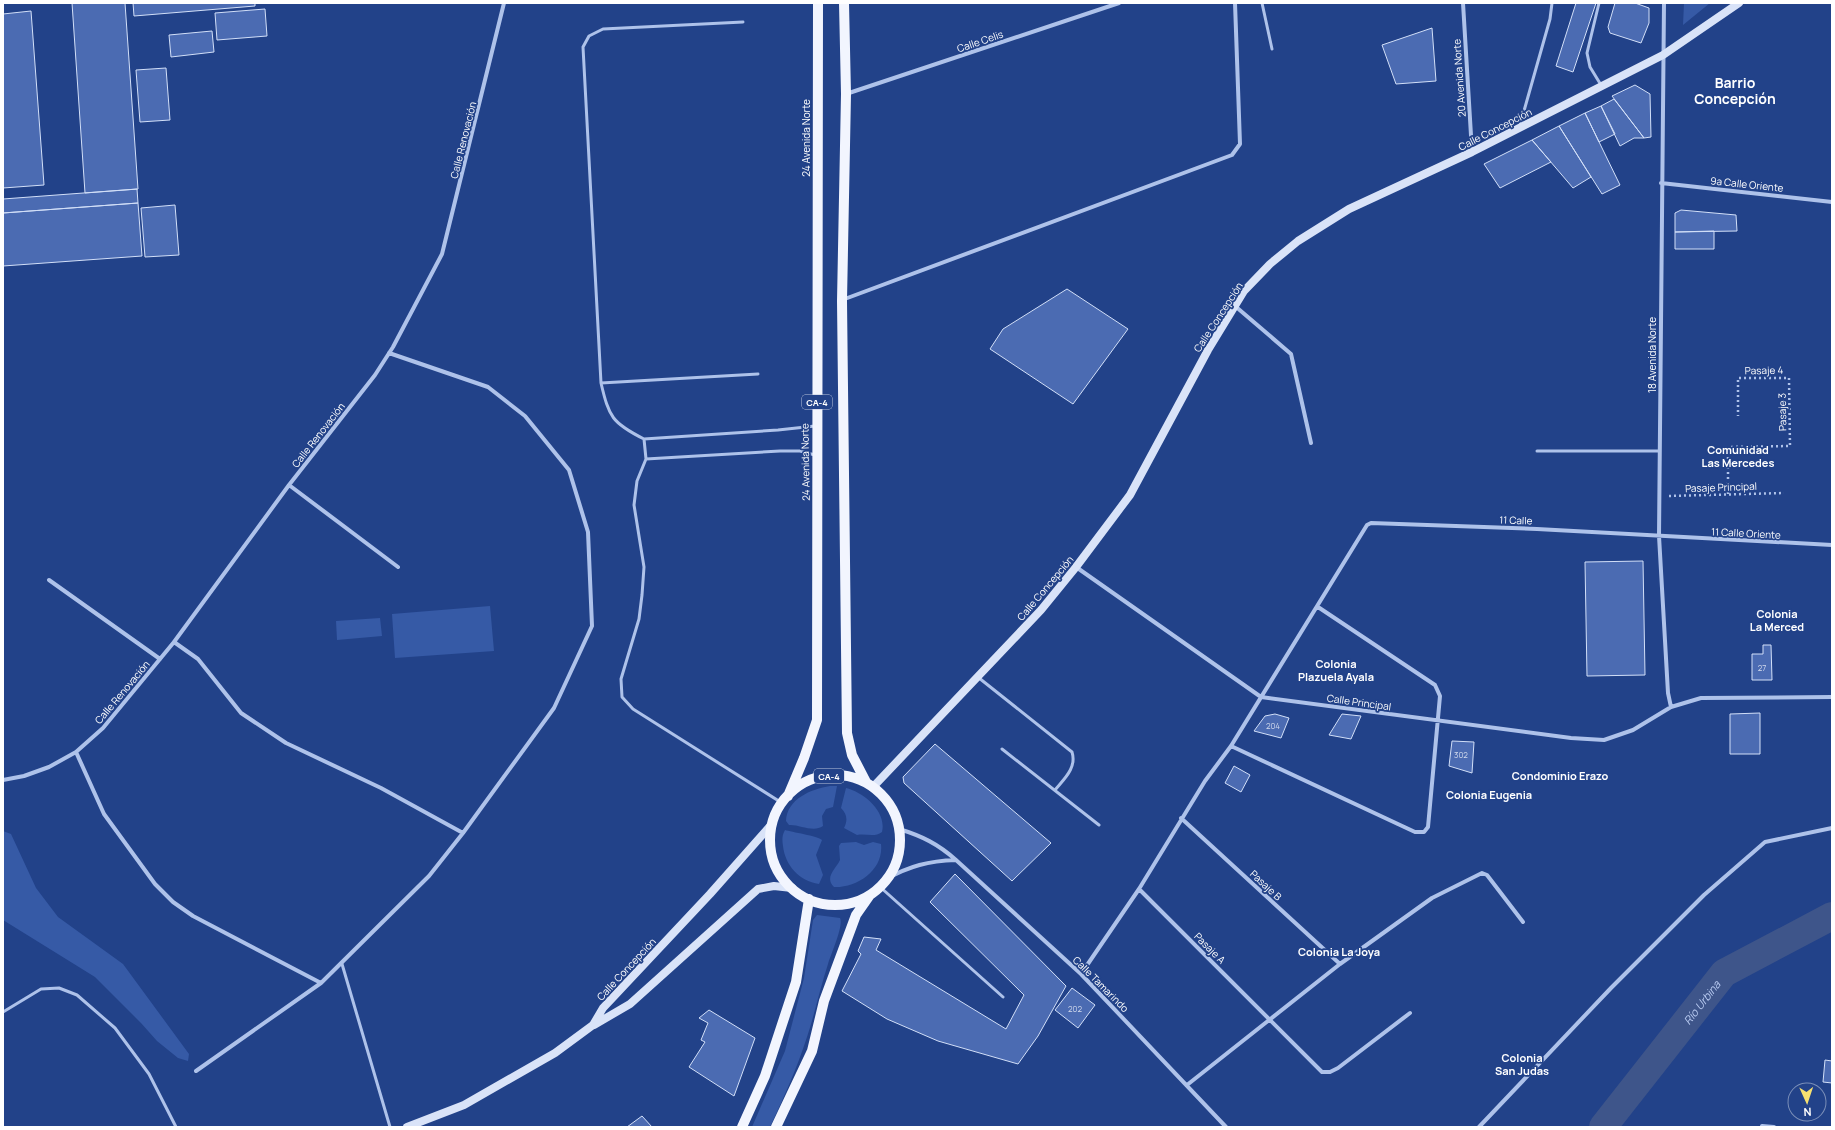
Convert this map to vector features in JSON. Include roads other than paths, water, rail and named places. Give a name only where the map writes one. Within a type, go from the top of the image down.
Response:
[{"type":"main road","name":"24 Avenida Norte","points":[[785,799],[804,758],[817,720],[818,3]]},
{"type":"main road","name":"CA-4","points":[[776,1127],[812,1051],[824,1001],[856,914],[879,886],[898,855],[899,829],[895,816],[888,803],[869,785],[852,755],[847,733],[842,300],[846,94],[844,3]]},
{"type":"main road","name":"CA-4","points":[[869,785],[840,776],[821,777],[803,784],[785,799],[772,824],[770,835],[772,855],[779,873],[792,888],[809,899],[827,904],[841,904],[862,898],[879,886]]},
{"type":"main road","points":[[742,1127],[765,1076],[796,982],[809,899]]},
{"type":"street","name":"Calle Renovación","points":[[3,780],[34,773],[49,767],[76,752],[103,728],[174,642],[289,485],[375,375],[389,353],[436,267],[446,240],[504,3]]},
{"type":"street","name":"Calle Celis","points":[[846,94],[1118,3]]},
{"type":"street","points":[[842,300],[1232,155],[1240,144],[1235,3]]},
{"type":"street","name":"20 Avenida Norte","points":[[1463,3],[1472,152]]},
{"type":"street","name":"18 Avenida Norte","points":[[1664,3],[1661,183],[1659,536],[1668,693],[1671,707]]},
{"type":"street","name":"Calle Concepción","points":[[869,785],[978,677],[1042,610],[1076,567],[1130,495],[1208,350],[1244,291],[1270,264],[1298,241],[1350,210],[1472,152],[1663,56],[1739,3]]},
{"type":"street","name":"9a Calle Oriente","points":[[1661,183],[1832,202]]},
{"type":"street","points":[[1235,306],[1291,354],[1311,443]]},
{"type":"street","points":[[196,1071],[321,983],[342,964],[429,876],[463,833],[554,708],[592,626],[588,532],[569,470],[525,416],[488,387],[389,353]]},
{"type":"street","points":[[289,485],[398,567]]},
{"type":"street","name":"11 Calle","points":[[1318,607],[1367,525],[1371,523],[1659,536]]},
{"type":"street","name":"11 Calle Oriente","points":[[1659,536],[1832,545]]},
{"type":"street","name":"Calle Principal","points":[[1076,567],[1261,697],[1571,738],[1604,740],[1633,730],[1671,707],[1701,698],[1832,697]]},
{"type":"street","points":[[49,580],[160,659]]},
{"type":"street","points":[[1081,974],[1139,889],[1181,818],[1231,746],[1318,607],[1435,685],[1440,696],[1428,826],[1424,832],[1415,832],[1231,746]]},
{"type":"street","points":[[174,642],[198,659],[241,713],[254,722],[286,743],[381,788],[463,833]]},
{"type":"street","points":[[76,752],[104,814],[155,884],[173,902],[193,916],[321,983]]},
{"type":"street","name":"Pasaje B","points":[[1181,818],[1340,964]]},
{"type":"street","name":"Calle Concepción","points":[[407,1127],[429,1120],[464,1105],[501,1085],[555,1053],[593,1025],[603,1008],[710,894],[772,824]]},
{"type":"street","points":[[1479,1127],[1611,988],[1698,901],[1765,842],[1832,828]]},
{"type":"street","name":"Calle Tamarindo","points":[[899,829],[916,834],[941,846],[1081,974],[1226,1127]]},
{"type":"street","points":[[879,886],[906,868],[921,864],[956,860]]},
{"type":"street","points":[[1187,1085],[1340,964],[1432,898],[1482,873],[1487,875],[1523,922]]},
{"type":"street","points":[[593,1025],[630,1004],[758,889],[774,886],[792,888]]},
{"type":"street","name":"Pasaje A","points":[[1139,889],[1270,1018],[1322,1072],[1330,1072],[1338,1068],[1410,1013]]},
{"type":"street","points":[[1762,1126],[1774,1127]]},
{"type":"lane","points":[[1262,3],[1272,49]]},
{"type":"lane","points":[[1519,128],[1550,19],[1552,3]]},
{"type":"lane","points":[[1599,3],[1587,53],[1590,67],[1602,86]]},
{"type":"lane","points":[[743,22],[604,29],[589,36],[583,46],[601,383],[608,410],[623,428],[644,439],[778,430],[817,425]]},
{"type":"lane","points":[[601,383],[758,374]]},
{"type":"lane","points":[[644,439],[646,459],[637,481],[634,505],[644,567],[642,596],[639,620],[621,679],[622,697],[632,709],[785,799]]},
{"type":"lane","points":[[646,459],[780,451],[800,451],[818,456]]},
{"type":"lane","points":[[1537,451],[1660,451]]},
{"type":"lane","points":[[978,677],[1072,752],[1073,764],[1071,770],[1055,790]]},
{"type":"lane","points":[[1002,749],[1099,825]]},
{"type":"lane","points":[[879,886],[1003,997]]},
{"type":"lane","points":[[342,964],[390,1127]]},
{"type":"lane","points":[[3,1012],[41,989],[59,988],[77,995],[115,1028],[149,1074],[176,1127]]},
{"type":"waterway","name":"Río Urbina","points":[[1603,1127],[1724,973],[1832,916]]},
{"type":"district","name":"Barrio Concepción","points":[[1735,90]]},
{"type":"district","name":"Comunidad Las Mercedes","points":[[1738,455]]},
{"type":"district","name":"Colonia La Merced","points":[[1777,619]]},
{"type":"district","name":"Colonia Plazuela Ayala","points":[[1336,669]]},
{"type":"district","name":"Condominio Erazo","points":[[1560,775]]},
{"type":"district","name":"Colonia Eugenia","points":[[1489,794]]},
{"type":"district","name":"Colonia La Joya","points":[[1339,951]]},
{"type":"district","name":"Colonia San Judas","points":[[1522,1063]]}]
